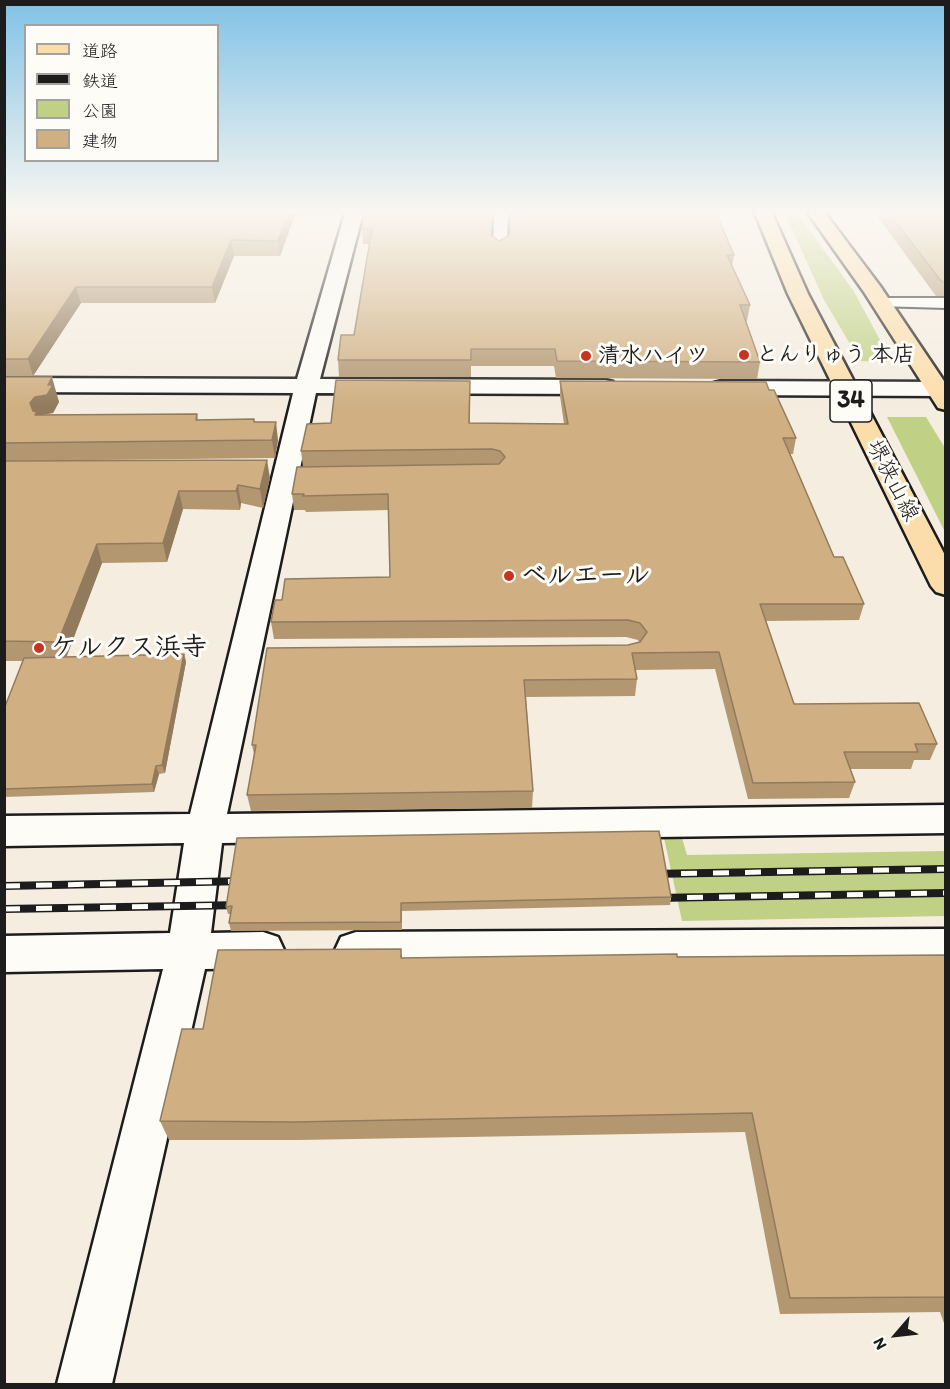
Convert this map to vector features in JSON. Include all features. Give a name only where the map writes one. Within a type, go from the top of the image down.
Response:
[{"type":"main road","name":"堺狭山線","points":[[791,278],[945,586]]},
{"type":"main road","points":[[864,278],[943,394]]},
{"type":"street","points":[[84,1384],[188,951],[205,829],[258,652],[287,471],[284,423],[308,386],[337,278]]},
{"type":"street","points":[[4,386],[628,388]]},
{"type":"street","points":[[699,388],[846,389],[943,394]]},
{"type":"street","points":[[4,831],[945,819]]},
{"type":"street","points":[[4,954],[945,947]]},
{"type":"lane","points":[[882,303],[945,303]]},
{"type":"green space","points":[[814,278],[844,278],[892,362],[860,361],[824,300]]},
{"type":"green space","points":[[887,417],[926,417],[945,448],[945,532]]},
{"type":"green space","points":[[664,838],[682,838],[687,855],[945,851],[945,916],[682,921]]},
{"type":"building","points":[[4,278],[216,278],[212,287],[76,287],[28,359],[4,359]]},
{"type":"building","points":[[364,278],[737,278],[750,305],[740,305],[760,362],[557,361],[555,349],[471,349],[471,360],[338,360],[341,335],[354,335]]},
{"type":"building","points":[[4,377],[52,377],[48,385],[53,385],[47,395],[35,397],[30,403],[33,411],[37,412],[35,415],[197,414],[196,420],[254,419],[254,422],[276,422],[272,440],[4,443]]},
{"type":"building","points":[[336,380],[470,381],[469,423],[568,424],[560,381],[766,382],[769,390],[774,390],[796,438],[783,438],[834,557],[843,557],[864,604],[760,604],[794,704],[919,703],[937,744],[915,744],[918,752],[844,752],[855,782],[753,783],[719,652],[632,653],[637,679],[524,680],[533,791],[247,795],[256,745],[252,745],[267,648],[628,645],[640,642],[647,632],[640,623],[628,620],[271,622],[275,600],[282,600],[285,579],[390,577],[388,494],[303,496],[304,494],[292,494],[297,467],[499,464],[505,457],[500,451],[492,449],[301,451],[307,424],[331,423]]},
{"type":"building","points":[[267,460],[260,489],[238,485],[236,491],[179,491],[163,543],[97,544],[58,642],[4,641],[4,461]]},
{"type":"building","points":[[184,654],[162,765],[156,766],[152,784],[4,789],[4,709],[24,658]]},
{"type":"building","points":[[659,831],[671,897],[401,903],[401,922],[229,923],[232,906],[226,907],[237,838]]},
{"type":"building","points":[[401,949],[401,958],[677,954],[677,957],[945,955],[945,1297],[790,1298],[752,1113],[294,1122],[160,1121],[182,1029],[203,1029],[218,950]]},
{"type":"railway","points":[[649,874],[946,869]]},
{"type":"railway","points":[[4,886],[247,881]]},
{"type":"railway","points":[[655,898],[946,893]]},
{"type":"railway","points":[[4,909],[244,905]]},
{"type":"place","name":"とんりゅう 本店","points":[[744,355]]},
{"type":"place","name":"清水ハイツ","points":[[586,356]]},
{"type":"place","name":"ベルエール","points":[[509,576]]},
{"type":"place","name":"ケルクス浜寺","points":[[39,648]]}]
